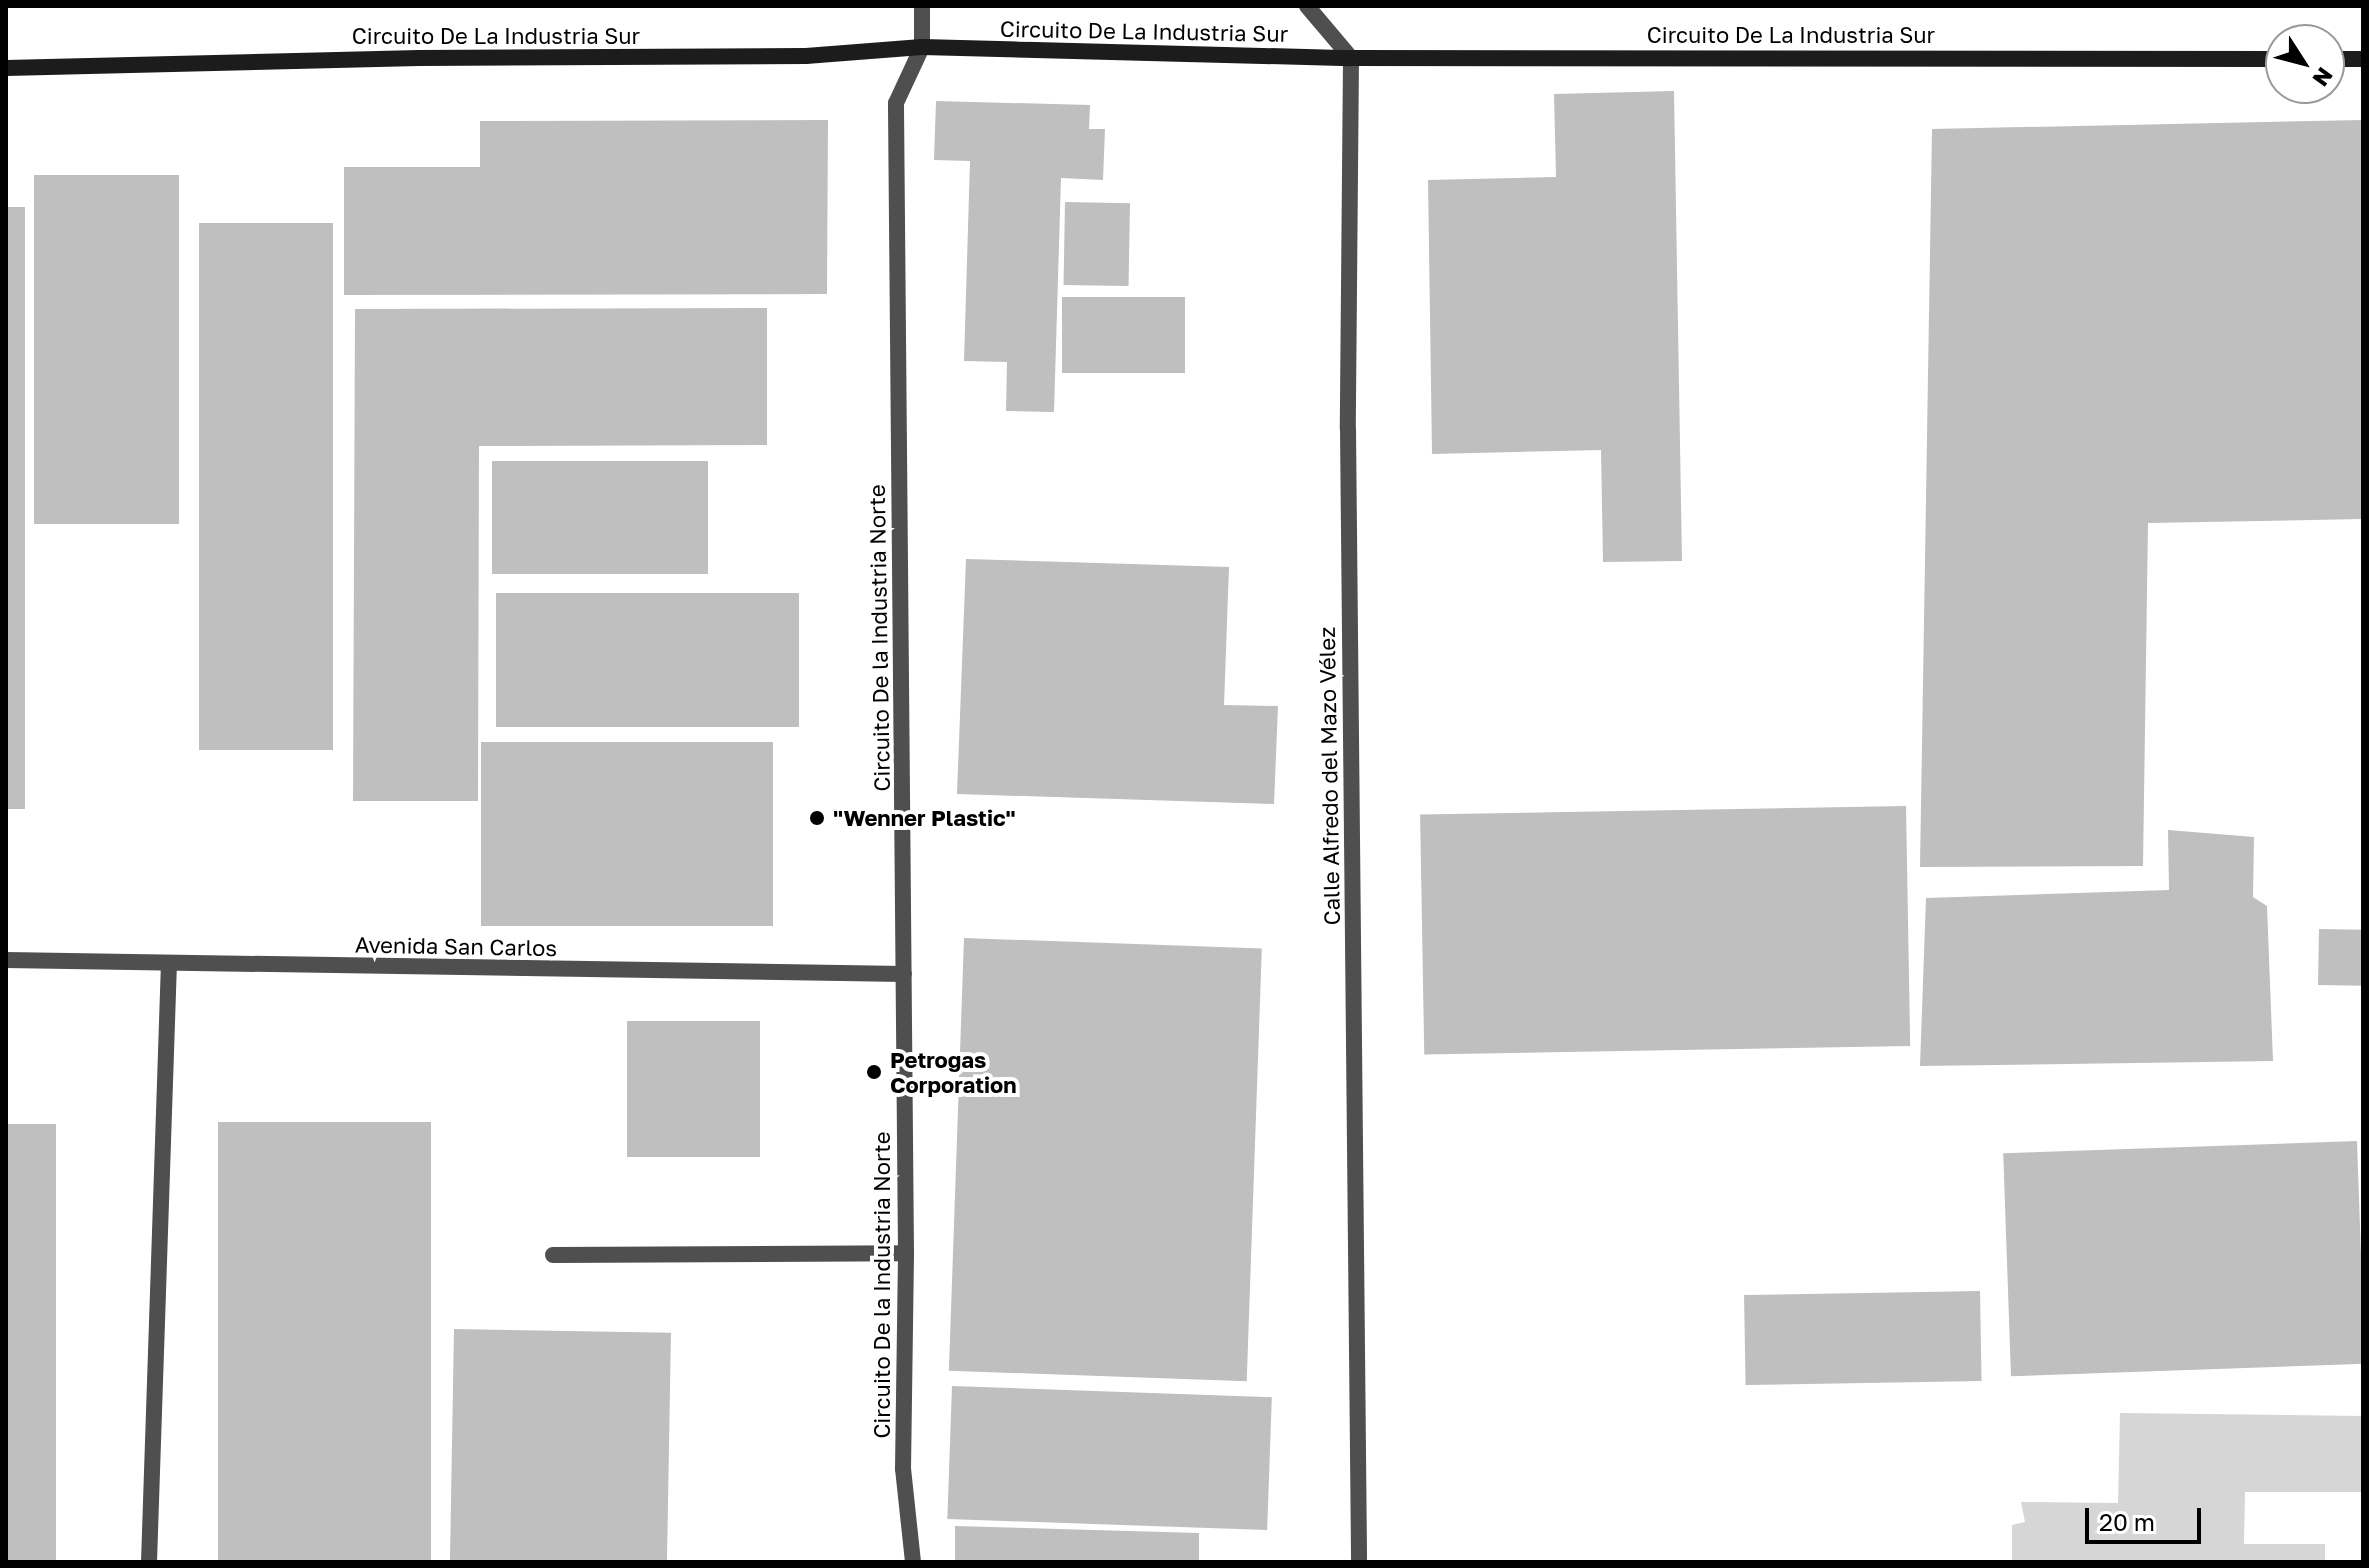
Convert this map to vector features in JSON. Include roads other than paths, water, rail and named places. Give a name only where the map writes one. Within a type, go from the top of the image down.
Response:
[{"type":"main road","name":"Circuito De La Industria Sur","points":[[6,68],[419,58],[806,56],[922,47],[1351,58],[2265,59]]},
{"type":"street","name":"Circuito De la Industria Norte","points":[[913,1562],[903,1469],[906,1253],[896,103],[922,47],[922,6]]},
{"type":"street","points":[[1307,6],[1351,58]]},
{"type":"street","name":"Calle Alfredo del Mazo Vélez","points":[[1351,58],[1348,429],[1359,1562]]},
{"type":"street","name":"Avenida San Carlos","points":[[6,960],[904,974]]},
{"type":"street","points":[[149,1562],[169,963]]},
{"type":"street","points":[[553,1255],[906,1253]]},
{"type":"place","name":"\"Wenner Plastic\"","points":[[817,818]]},
{"type":"place","name":"Petrogas Corporation","points":[[874,1072]]}]
